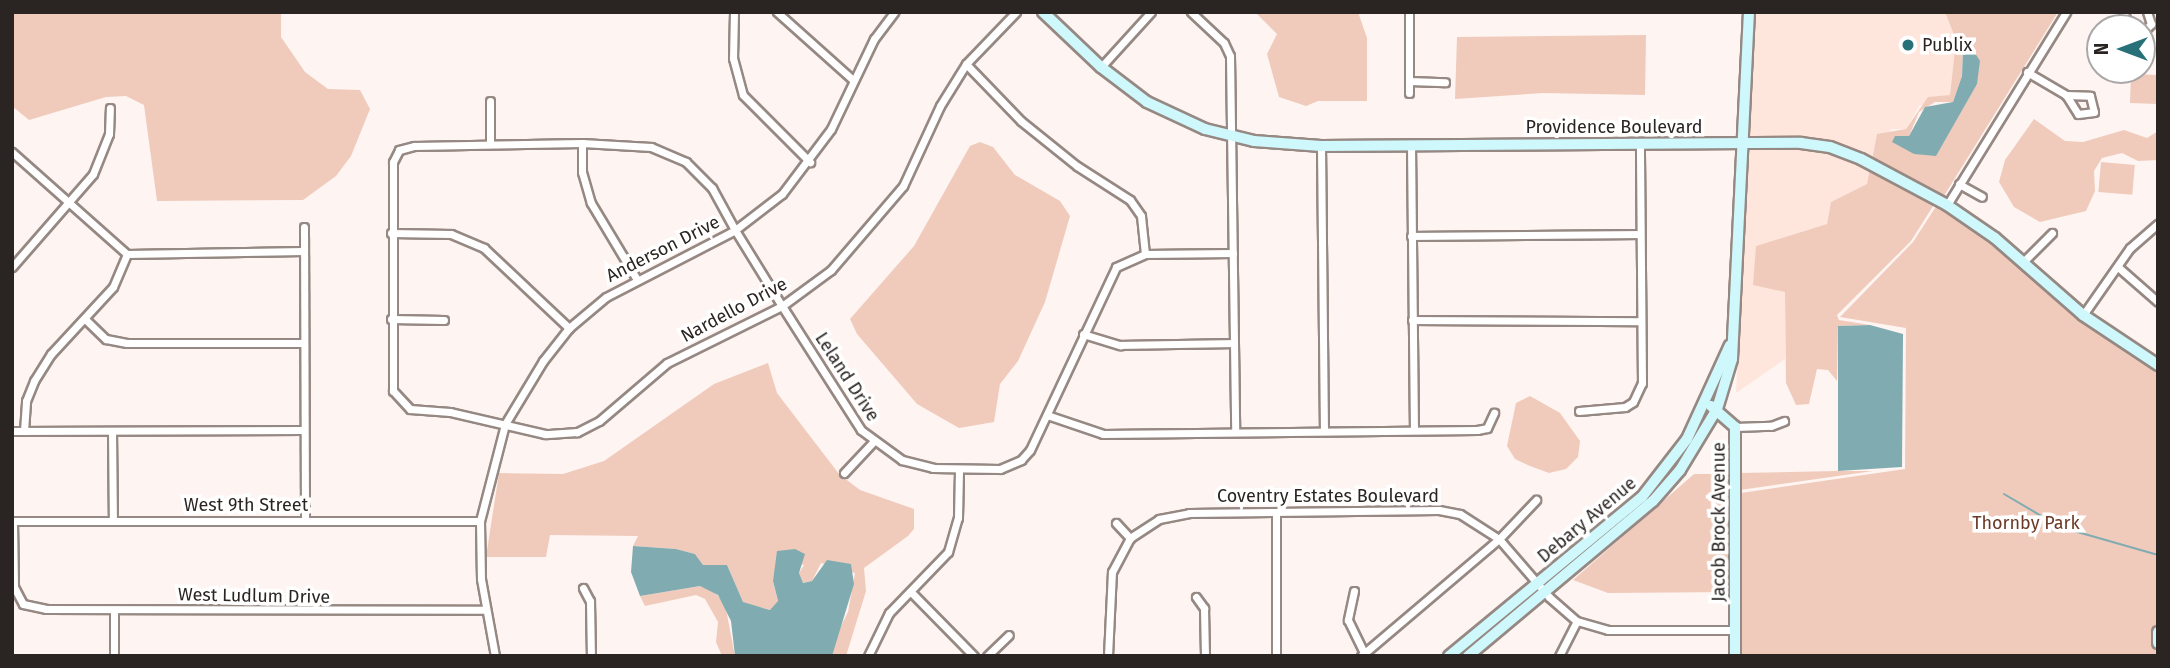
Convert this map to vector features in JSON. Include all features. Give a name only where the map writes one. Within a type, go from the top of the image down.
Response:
[{"type":"main road","name":"Providence Boulevard","points":[[1043,12],[1101,67],[1175,118],[1231,137],[1321,146],[1745,143],[1830,147],[1861,159],[1947,205],[2023,262],[2083,315],[2158,365]]},
{"type":"main road","name":"Debary Avenue","points":[[1468,656],[1653,501],[1680,470],[1712,406],[1732,359],[1730,345],[1745,143],[1749,12]]},
{"type":"main road","name":"Debary Avenue","points":[[1449,656],[1642,497],[1669,467],[1712,406]]},
{"type":"main road","name":"Jacob Brock Avenue","points":[[1712,406],[1735,426],[1735,656]]},
{"type":"main road","points":[[2158,632],[2158,643]]},
{"type":"street","points":[[734,12],[733,58],[743,95],[810,162]]},
{"type":"street","points":[[777,12],[853,79]]},
{"type":"street","name":"Anderson Drive","points":[[495,656],[486,610],[480,521],[505,424],[569,328],[636,278],[734,230],[782,194],[810,162],[853,79],[894,12]]},
{"type":"street","name":"Nardello Drive","points":[[391,319],[390,383],[410,410],[450,412],[545,434],[577,432],[615,410],[667,363],[782,306],[831,270],[880,218],[903,186],[940,106],[966,64],[1016,12]]},
{"type":"street","points":[[1101,67],[1152,12]]},
{"type":"street","points":[[1191,12],[1224,43],[1230,56],[1235,432]]},
{"type":"street","points":[[1409,12],[1409,93]]},
{"type":"street","points":[[1947,205],[2066,12]]},
{"type":"street","points":[[966,64],[1021,121],[1077,166],[1130,200],[1141,216],[1145,254]]},
{"type":"street","points":[[2027,72],[2066,95]]},
{"type":"street","points":[[1409,81],[1445,82]]},
{"type":"street","points":[[490,101],[491,144]]},
{"type":"street","points":[[12,267],[93,174],[103,154],[110,108]]},
{"type":"street","points":[[582,143],[582,172],[591,202],[636,278]]},
{"type":"street","name":"Leland Drive","points":[[391,233],[393,162],[399,150],[427,145],[582,143],[651,147],[687,162],[712,188],[734,230],[861,430],[873,442],[902,460],[958,470],[1011,466],[1030,450],[1108,276],[1130,258],[1145,254],[1233,253]]},
{"type":"street","points":[[1579,411],[1609,410],[1633,402],[1642,383],[1640,143]]},
{"type":"street","points":[[1411,145],[1414,430]]},
{"type":"street","points":[[1321,146],[1324,431]]},
{"type":"street","points":[[12,152],[127,254],[304,251]]},
{"type":"street","points":[[1959,184],[1982,197]]},
{"type":"street","points":[[2083,315],[2130,248],[2158,225]]},
{"type":"street","points":[[304,227],[304,520]]},
{"type":"street","points":[[444,320],[391,319],[391,233],[452,234],[484,248],[569,328]]},
{"type":"street","points":[[2023,262],[2052,233]]},
{"type":"street","points":[[1411,236],[1640,234]]},
{"type":"street","points":[[24,431],[26,401],[34,381],[51,354],[113,287],[127,254]]},
{"type":"street","points":[[2118,267],[2158,302]]},
{"type":"street","points":[[85,319],[106,339],[127,343],[304,343]]},
{"type":"street","points":[[1412,320],[1641,321]]},
{"type":"street","points":[[1083,334],[1120,345],[1234,343]]},
{"type":"street","points":[[1047,415],[1103,434],[1477,430],[1488,428],[1494,413]]},
{"type":"street","points":[[1735,426],[1771,426],[1784,421]]},
{"type":"street","points":[[12,431],[304,430]]},
{"type":"street","points":[[112,432],[113,521]]},
{"type":"street","points":[[844,473],[873,442]]},
{"type":"street","points":[[869,656],[882,623],[942,562],[952,543],[958,518],[958,470]]},
{"type":"street","points":[[1354,591],[1348,620],[1362,654],[1531,511],[1536,500]]},
{"type":"street","name":"Coventry Estates Boulevard","points":[[1108,656],[1112,572],[1130,538],[1159,519],[1189,513],[1439,510],[1460,514],[1499,539],[1537,583],[1577,621],[1608,630],[1735,630]]},
{"type":"street","points":[[1276,512],[1276,656]]},
{"type":"street","name":"West 9th Street","points":[[13,521],[480,521]]},
{"type":"street","name":"West Ludlum Drive","points":[[13,521],[13,587],[23,604],[46,609],[486,610]]},
{"type":"street","points":[[1116,523],[1130,538]]},
{"type":"street","points":[[583,588],[590,601],[592,656]]},
{"type":"street","points":[[911,592],[974,656]]},
{"type":"street","points":[[1196,597],[1204,608],[1205,656]]},
{"type":"street","points":[[114,610],[114,656]]},
{"type":"street","points":[[1559,656],[1577,621]]},
{"type":"street","points":[[986,656],[1009,635]]},
{"type":"shaded area","points":[[1752,12],[1945,12],[1956,40],[1950,96],[1919,106],[1906,129],[1891,129],[1872,161],[1749,139]]},
{"type":"shaded area","points":[[1749,146],[1829,151],[1870,167],[1867,184],[1831,202],[1827,224],[1756,246],[1785,292],[1785,359],[1736,393]]},
{"type":"green space","points":[[12,12],[281,12],[281,37],[305,72],[328,89],[360,90],[370,109],[351,156],[336,176],[303,200],[157,201],[144,105],[126,96],[106,97],[29,120],[12,106]]},
{"type":"green space","points":[[1255,12],[1358,12],[1367,38],[1367,101],[1318,101],[1306,106],[1279,97],[1267,54],[1277,34]]},
{"type":"green space","points":[[1945,12],[2058,12],[1942,199],[1872,161],[1877,134],[1906,129],[1928,97],[1950,95],[1956,40]],"holes":[[[1963,49],[1977,84],[1909,136],[1919,112],[1935,102],[1953,102],[1962,76]]]},
{"type":"green space","points":[[1646,35],[1645,95],[1543,93],[1455,99],[1457,37]]},
{"type":"green space","points":[[2158,75],[2157,104],[2130,103],[2131,84],[2156,84]]},
{"type":"green space","points":[[2034,119],[2065,141],[2083,142],[2124,130],[2147,138],[2158,131],[2158,160],[2138,161],[2122,153],[2102,158],[2094,171],[2095,191],[2086,211],[2040,222],[2014,207],[1999,182],[2005,160]]},
{"type":"green space","points":[[980,142],[993,147],[1015,175],[1060,201],[1070,216],[1045,302],[1018,361],[1000,384],[994,422],[959,428],[917,404],[857,334],[850,319],[914,246],[970,146]]},
{"type":"green space","points":[[2101,162],[2135,165],[2132,195],[2098,192]]},
{"type":"green space","points":[[1870,167],[1935,203],[1911,241],[1837,315],[1839,320],[1870,325],[1838,326],[1837,381],[1828,370],[1817,369],[1809,404],[1796,405],[1786,383],[1785,292],[1753,285],[1756,246],[1827,224],[1831,202],[1867,184]]},
{"type":"green space","name":"Thornby Park","points":[[1937,205],[2158,367],[2158,656],[1741,656],[1741,493],[1905,469],[1906,328],[1840,317],[1913,242]]},
{"type":"green space","points":[[768,363],[777,393],[839,474],[860,490],[914,509],[914,529],[864,568],[866,591],[846,656],[832,656],[833,642],[848,612],[855,573],[821,563],[812,581],[802,583],[799,573],[804,565],[778,557],[773,581],[778,602],[771,610],[743,603],[727,565],[703,565],[695,554],[676,549],[633,546],[638,536],[550,535],[546,557],[486,557],[499,473],[563,474],[604,461],[714,384]]},
{"type":"green space","points":[[1530,396],[1560,413],[1580,441],[1578,457],[1566,469],[1549,473],[1530,466],[1515,459],[1507,446],[1516,403]]},
{"type":"green space","points":[[1873,471],[1740,490],[1740,473]]},
{"type":"green space","points":[[1694,474],[1732,474],[1731,592],[1608,593],[1573,580]]},
{"type":"green space","points":[[700,586],[711,588],[725,604],[735,656],[722,656],[716,642],[718,622],[705,599],[696,595],[645,606],[640,596]]},
{"type":"water","points":[[1963,49],[1973,50],[1980,61],[1977,84],[1936,156],[1914,154],[1892,142],[1895,136],[1909,136],[1925,107],[1953,102],[1962,76]]},
{"type":"water","points":[[1870,325],[1903,334],[1902,467],[1838,471],[1838,326]]},
{"type":"water","points":[[633,546],[676,549],[695,554],[703,565],[727,565],[743,602],[770,610],[778,601],[773,581],[777,551],[795,549],[805,554],[799,573],[803,583],[812,581],[827,560],[851,564],[854,584],[832,656],[735,656],[731,621],[718,595],[700,586],[640,596],[631,572]]},
{"type":"waterway","points":[[2004,494],[2060,527],[2158,555]]},
{"type":"place","name":"Publix","points":[[1908,45]]}]
